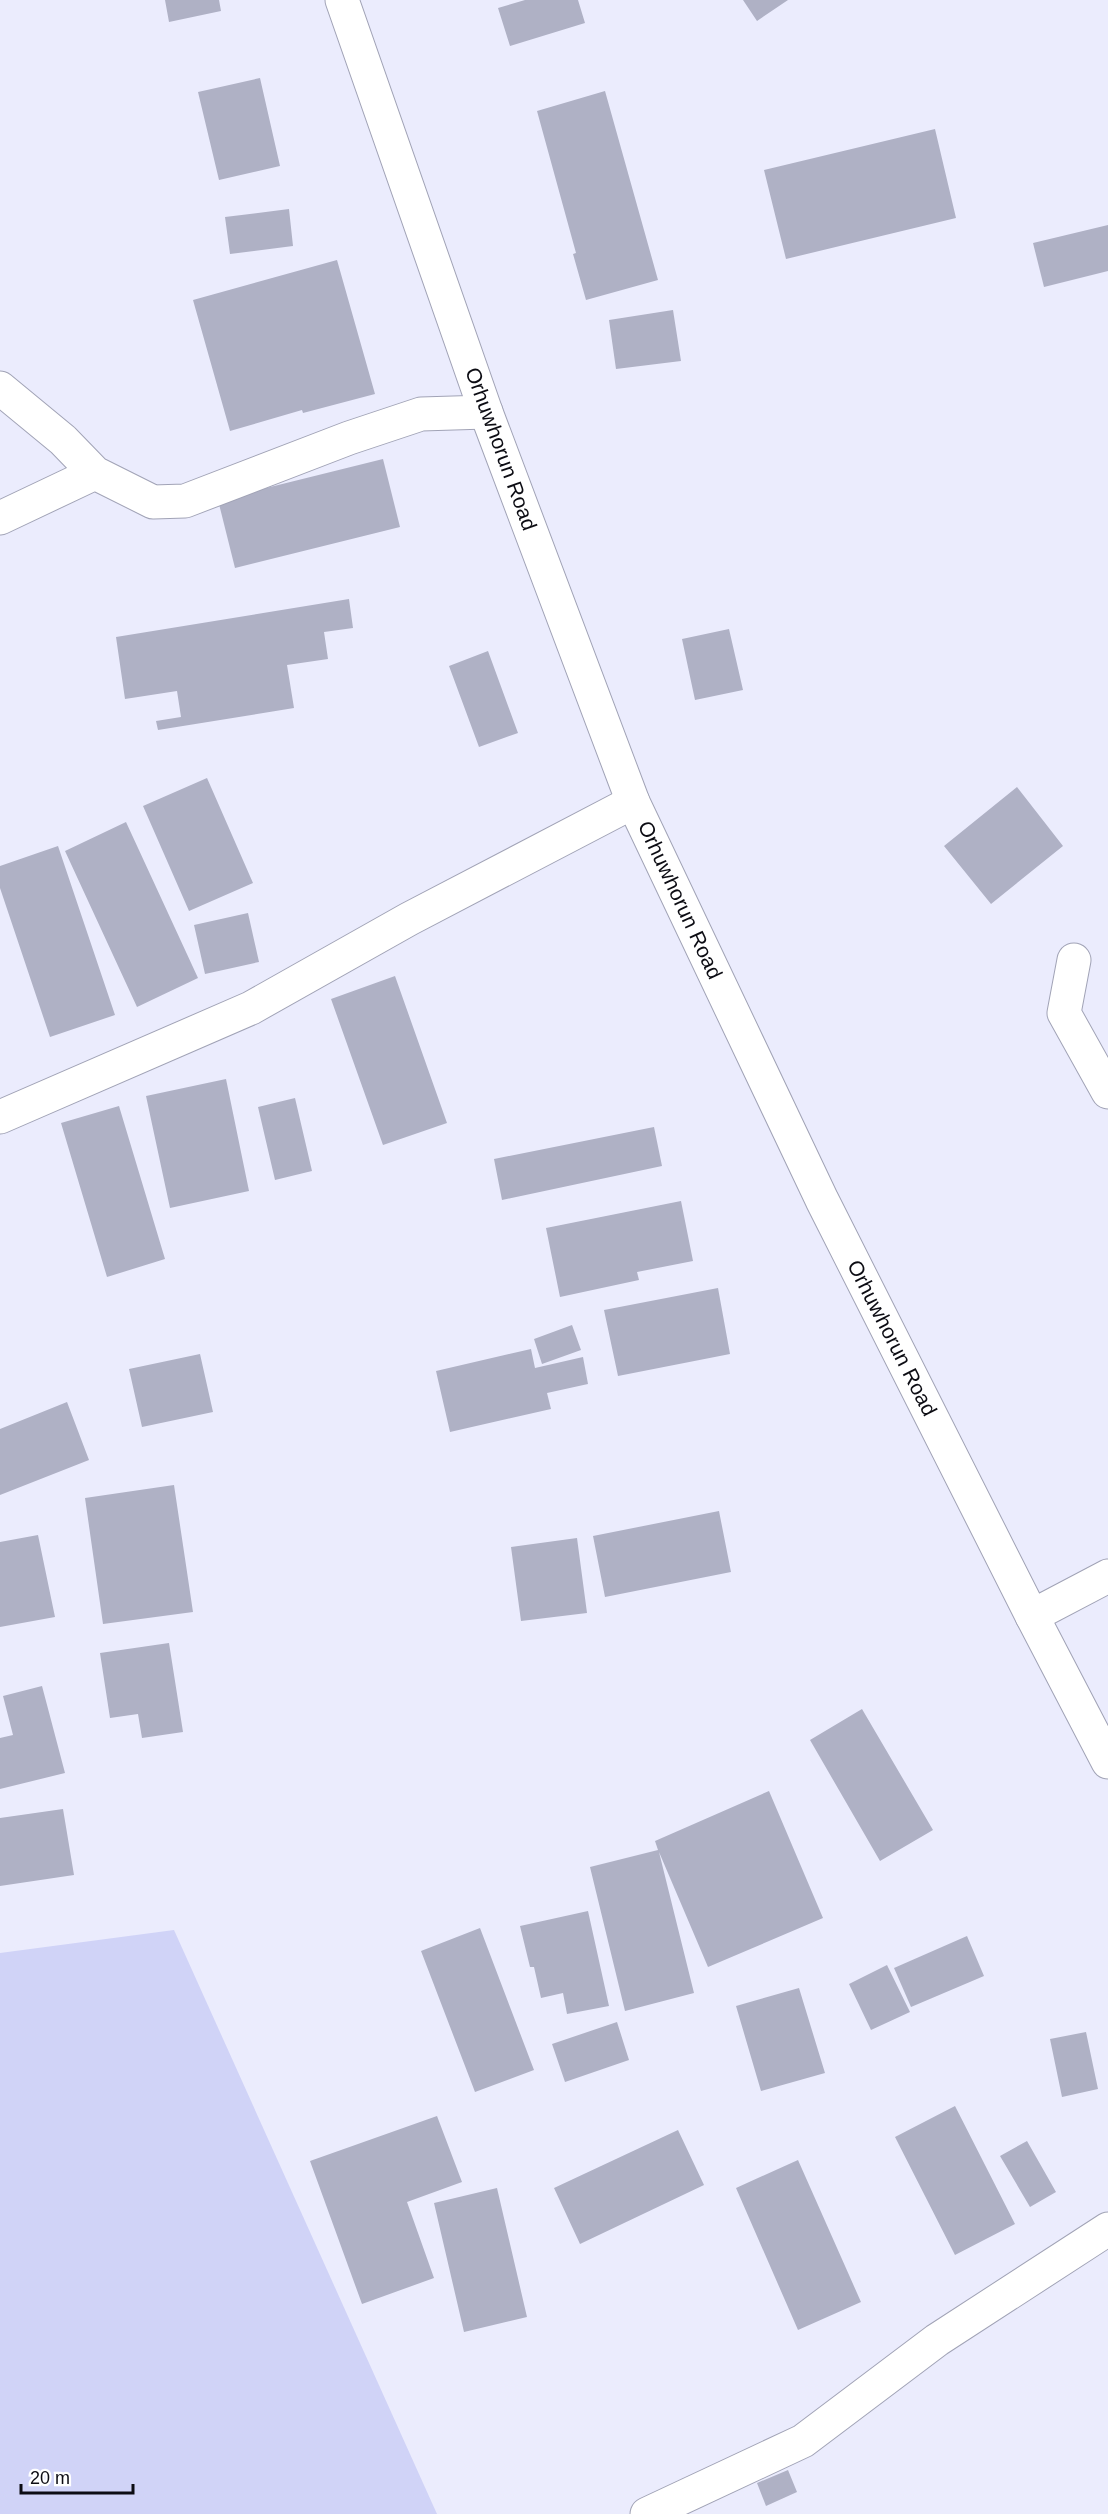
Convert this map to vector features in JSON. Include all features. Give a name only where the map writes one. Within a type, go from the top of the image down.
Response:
[{"type":"street","name":"Orhuwhorun Road","points":[[342,0],[486,412],[633,802],[822,1200],[1108,1762]]},
{"type":"street","points":[[0,388],[63,440],[95,473],[153,502],[185,501],[349,438],[421,414],[486,412]]},
{"type":"street","points":[[0,518],[95,473]]},
{"type":"street","points":[[0,1117],[251,1008],[409,919],[633,802]]},
{"type":"street","points":[[1074,960],[1064,1013],[1108,1092]]},
{"type":"street","points":[[1032,1616],[1108,1576]]},
{"type":"street","points":[[646,2514],[803,2441],[937,2340],[1108,2229]]},
{"type":"shaded area","points":[[174,1930],[437,2514],[0,2514],[0,1953]]},
{"type":"building","points":[[165,0],[219,0],[221,11],[169,22]]},
{"type":"building","points":[[525,0],[578,0],[585,23],[510,46],[498,8]]},
{"type":"building","points":[[743,0],[788,0],[757,21]]},
{"type":"building","points":[[260,78],[280,166],[219,180],[198,92]]},
{"type":"building","points":[[605,91],[658,280],[586,300],[573,254],[576,253],[537,111]]},
{"type":"building","points":[[935,129],[956,218],[786,259],[764,170]]},
{"type":"building","points":[[289,209],[293,246],[230,254],[225,217]]},
{"type":"building","points":[[1108,225],[1108,271],[1044,287],[1033,243]]},
{"type":"building","points":[[337,260],[375,394],[303,413],[302,410],[230,431],[193,300]]},
{"type":"building","points":[[673,310],[681,361],[616,369],[609,320]]},
{"type":"building","points":[[383,459],[400,527],[235,568],[218,500]]},
{"type":"building","points":[[349,599],[353,628],[324,632],[328,659],[287,665],[294,708],[158,730],[156,721],[181,717],[177,691],[125,699],[116,637]]},
{"type":"building","points":[[729,629],[743,690],[695,700],[682,639]]},
{"type":"building","points":[[488,651],[518,733],[479,747],[449,666]]},
{"type":"building","points":[[207,778],[253,883],[189,911],[143,806]]},
{"type":"building","points":[[1017,787],[1063,846],[991,904],[944,846]]},
{"type":"building","points":[[126,822],[198,978],[137,1007],[65,851]]},
{"type":"building","points":[[58,846],[115,1015],[50,1037],[0,888],[0,866]]},
{"type":"building","points":[[248,913],[259,962],[205,974],[194,925]]},
{"type":"building","points":[[395,976],[447,1123],[383,1145],[331,999]]},
{"type":"building","points":[[226,1079],[249,1191],[170,1208],[146,1096]]},
{"type":"building","points":[[295,1098],[312,1171],[275,1180],[258,1107]]},
{"type":"building","points":[[119,1106],[165,1259],[107,1277],[61,1123]]},
{"type":"building","points":[[654,1127],[662,1166],[502,1200],[494,1159]]},
{"type":"building","points":[[681,1201],[693,1261],[637,1272],[639,1280],[560,1297],[546,1228]]},
{"type":"building","points":[[718,1288],[730,1354],[618,1376],[604,1310]]},
{"type":"building","points":[[572,1325],[581,1350],[542,1364],[534,1339]]},
{"type":"building","points":[[531,1349],[535,1368],[583,1357],[588,1384],[547,1393],[551,1409],[450,1432],[436,1371]]},
{"type":"building","points":[[200,1354],[213,1412],[142,1427],[129,1369]]},
{"type":"building","points":[[67,1402],[89,1460],[0,1495],[0,1429]]},
{"type":"building","points":[[174,1485],[193,1612],[103,1624],[85,1498]]},
{"type":"building","points":[[719,1511],[731,1572],[605,1597],[593,1536]]},
{"type":"building","points":[[38,1535],[55,1617],[0,1627],[0,1542]]},
{"type":"building","points":[[577,1538],[587,1613],[521,1621],[511,1547]]},
{"type":"building","points":[[169,1643],[183,1732],[142,1738],[138,1714],[110,1718],[100,1653]]},
{"type":"building","points":[[42,1686],[65,1773],[0,1789],[0,1738],[13,1735],[3,1696]]},
{"type":"building","points":[[862,1709],[933,1830],[880,1861],[810,1740]]},
{"type":"building","points":[[769,1791],[823,1918],[708,1967],[659,1852],[694,1993],[625,2011],[590,1867],[658,1850],[655,1841]]},
{"type":"building","points":[[63,1809],[74,1875],[0,1886],[0,1818]]},
{"type":"building","points":[[588,1911],[609,2006],[567,2014],[563,1993],[541,1998],[534,1967],[530,1967],[520,1926]]},
{"type":"building","points":[[480,1928],[534,2070],[475,2092],[421,1951]]},
{"type":"building","points":[[967,1936],[984,1976],[911,2007],[894,1968]]},
{"type":"building","points":[[887,1965],[910,2012],[871,2030],[849,1984]]},
{"type":"building","points":[[799,1988],[825,2073],[761,2091],[736,2006]]},
{"type":"building","points":[[617,2022],[629,2060],[565,2082],[552,2044]]},
{"type":"building","points":[[1086,2032],[1098,2089],[1062,2097],[1050,2039]]},
{"type":"building","points":[[955,2106],[1015,2224],[955,2255],[895,2137]]},
{"type":"building","points":[[437,2116],[462,2182],[407,2202],[434,2278],[362,2304],[310,2161]]},
{"type":"building","points":[[678,2130],[704,2185],[580,2244],[554,2188]]},
{"type":"building","points":[[1027,2141],[1056,2192],[1030,2207],[1000,2156]]},
{"type":"building","points":[[798,2160],[861,2302],[798,2330],[736,2188]]},
{"type":"building","points":[[497,2188],[527,2317],[464,2332],[434,2203]]},
{"type":"building","points":[[788,2470],[797,2492],[766,2506],[757,2483]]}]
